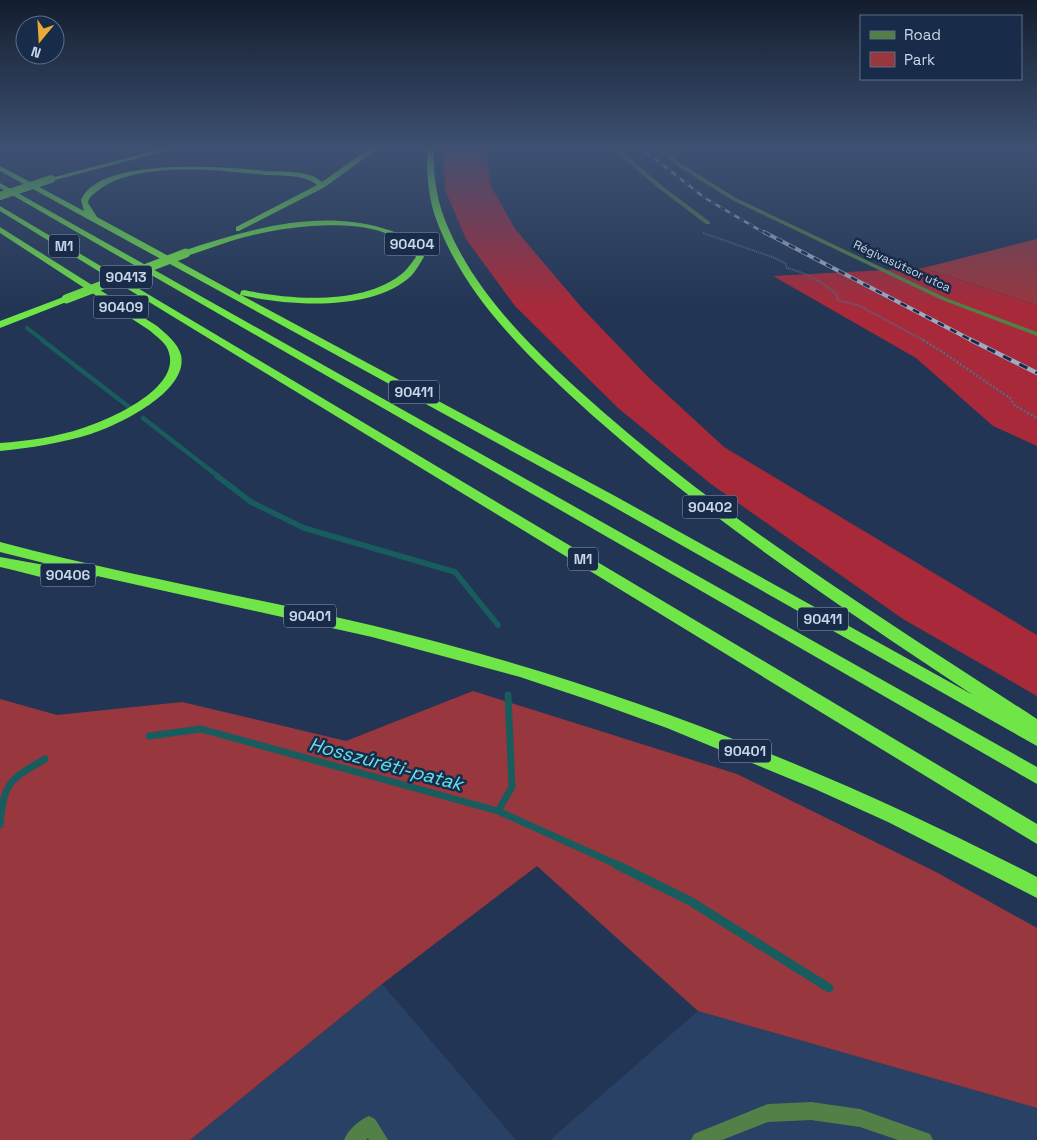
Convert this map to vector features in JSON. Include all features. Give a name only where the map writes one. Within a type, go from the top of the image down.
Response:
[{"type":"highway","name":"M1","points":[[30,201],[1037,776]]},
{"type":"highway","name":"90411","points":[[62,201],[610,499],[1037,739]]},
{"type":"highway","points":[[85,201],[86,210],[103,223]]},
{"type":"highway","name":"90413","points":[[0,320],[66,299],[186,253],[262,218],[293,201]]},
{"type":"highway","name":"90402","points":[[436,201],[442,222],[471,276],[504,321],[550,371],[617,432],[705,503],[783,560],[1037,728]]},
{"type":"highway","name":"M1","points":[[0,208],[1037,835]]},
{"type":"highway","name":"90404","points":[[186,253],[261,230],[328,224],[373,228],[395,234],[412,244],[420,257],[408,275],[395,283],[379,290],[320,301],[278,300],[218,285]]},
{"type":"highway","name":"90409","points":[[0,229],[153,328],[168,341],[175,355],[173,373],[156,394],[136,409],[108,423],[68,436],[20,446],[0,447]]},
{"type":"highway","points":[[0,325],[66,299]]},
{"type":"highway","name":"90401","points":[[0,547],[337,622],[446,650],[625,704],[710,737],[856,799],[1037,888]]},
{"type":"highway","name":"90406","points":[[0,562],[63,575],[138,579]]},
{"type":"street","points":[[679,201],[708,223]]},
{"type":"street","name":"Régivasútsor utca","points":[[739,201],[944,299],[1037,334]]},
{"type":"street","points":[[700,1140],[768,1113],[811,1111],[860,1118],[924,1140]]},
{"type":"street","points":[[352,1140],[369,1125],[380,1140]]},
{"type":"path","points":[[703,219],[696,224],[696,228],[700,232],[728,244],[759,249],[777,258],[786,264],[787,268],[796,270],[833,290],[838,296],[837,300],[858,305],[949,354],[954,361],[1010,398],[1015,406],[1037,418]]},
{"type":"shaded area","points":[[450,201],[499,201],[515,229],[582,308],[649,378],[724,447],[1037,635],[1037,696],[903,619],[711,484],[618,408],[515,306],[466,239]]},
{"type":"shaded area","points":[[923,268],[1037,305],[1037,446],[993,426],[916,358],[773,276]]},
{"type":"shaded area","points":[[382,984],[516,1140],[190,1140]]},
{"type":"shaded area","points":[[698,1011],[1037,1108],[1037,1140],[550,1140]]},
{"type":"green space","points":[[1037,239],[1037,305],[923,268]]},
{"type":"green space","points":[[473,691],[737,774],[936,872],[1037,928],[1037,1108],[698,1011],[537,866],[382,984],[190,1140],[0,1140],[0,699],[57,715],[182,702],[346,741]]},
{"type":"waterway","name":"Hosszúréti-patak","points":[[27,328],[44,341]]},
{"type":"waterway","name":"Hosszúréti-patak","points":[[42,340],[129,407]]},
{"type":"waterway","name":"Hosszúréti-patak","points":[[143,418],[219,477]]},
{"type":"waterway","name":"Hosszúréti-patak","points":[[217,476],[251,502],[304,528],[455,572],[498,625]]},
{"type":"waterway","name":"Hosszúréti-patak","points":[[498,811],[512,787],[508,695]]},
{"type":"waterway","name":"Hosszúréti-patak","points":[[149,736],[201,729],[498,811]]},
{"type":"waterway","name":"Hosszúréti-patak","points":[[0,825],[4,799],[10,784],[23,772],[45,759]]},
{"type":"waterway","points":[[498,811],[620,866]]},
{"type":"waterway","points":[[617,865],[690,901],[829,988]]},
{"type":"railway","points":[[710,201],[766,234]]},
{"type":"railway","points":[[764,232],[973,341]]},
{"type":"railway","points":[[973,341],[1037,373]]}]
